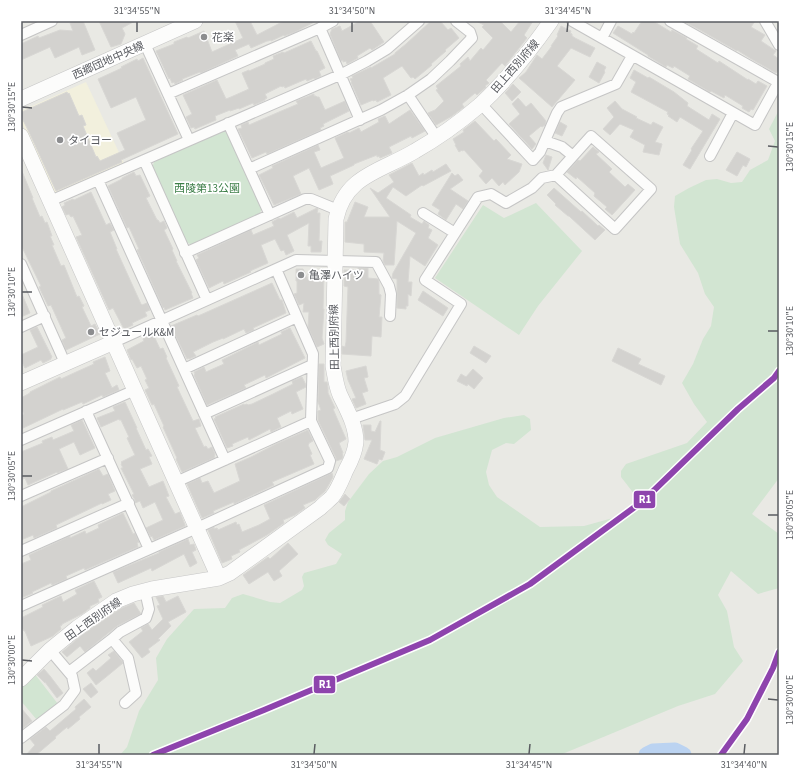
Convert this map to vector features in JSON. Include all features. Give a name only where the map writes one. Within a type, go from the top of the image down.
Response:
[{"type":"street","points":[[21,35],[52,21]]},
{"type":"street","name":"西郷団地中央線","points":[[21,99],[195,21]]},
{"type":"street","points":[[168,94],[333,21]]},
{"type":"street","points":[[50,201],[341,74],[387,49],[419,21]]},
{"type":"street","points":[[249,170],[382,110],[408,95],[431,79],[472,38],[470,32],[456,21]]},
{"type":"street","name":"田上西別府線","points":[[21,679],[50,650],[77,628],[116,601],[145,591],[219,578],[230,573],[320,508],[332,497],[338,489],[354,453],[356,442],[352,419],[336,384],[333,366],[334,261],[336,219],[338,210],[348,192],[358,181],[370,173],[414,152],[437,138],[481,104],[508,77],[534,45],[550,21]]},
{"type":"street","points":[[572,21],[755,125],[779,81],[670,21]]},
{"type":"street","points":[[602,38],[611,21]]},
{"type":"street","points":[[764,21],[779,45]]},
{"type":"street","points":[[320,28],[360,120]]},
{"type":"street","points":[[145,44],[190,140]]},
{"type":"street","points":[[481,104],[533,160],[540,152],[561,107],[616,84],[632,56]]},
{"type":"street","points":[[408,95],[437,138]]},
{"type":"street","points":[[710,156],[733,113]]},
{"type":"street","points":[[228,123],[270,215]]},
{"type":"street","points":[[21,136],[26,159],[50,201],[219,578]]},
{"type":"street","points":[[352,419],[395,404],[405,396],[461,304],[425,280],[478,197],[491,194],[506,203],[532,188],[542,178],[556,175],[591,136],[651,189],[615,229],[556,175]]},
{"type":"street","points":[[545,141],[562,147],[573,156]]},
{"type":"street","points":[[144,160],[207,300]]},
{"type":"street","points":[[98,180],[225,460]]},
{"type":"street","points":[[185,253],[305,199],[311,199],[338,210]]},
{"type":"street","points":[[423,213],[455,233]]},
{"type":"street","points":[[21,383],[296,260],[376,262],[389,286],[391,294],[390,316]]},
{"type":"street","points":[[22,268],[65,363]]},
{"type":"street","points":[[21,606],[328,468],[330,461],[311,421],[313,354],[276,269]]},
{"type":"street","points":[[21,327],[44,316]]},
{"type":"street","points":[[184,369],[297,317]]},
{"type":"street","points":[[204,414],[312,365]]},
{"type":"street","points":[[21,440],[135,390]]},
{"type":"street","points":[[86,411],[150,549]]},
{"type":"street","points":[[176,482],[311,421]]},
{"type":"street","points":[[21,496],[108,458]]},
{"type":"street","points":[[21,551],[129,503]]},
{"type":"street","points":[[69,672],[120,632],[146,618],[149,609],[145,591]]},
{"type":"street","points":[[112,639],[128,658],[136,693],[125,703]]},
{"type":"street","points":[[21,738],[64,705],[75,690],[72,676],[50,650]]},
{"type":"shaded area","name":"タイヨー","points":[[86,82],[124,163],[56,193],[53,192],[21,121],[21,111]]},
{"type":"green space","points":[[779,110],[779,478],[752,514],[779,534],[779,588],[758,594],[731,571],[718,595],[727,611],[734,647],[743,661],[715,694],[678,706],[560,755],[120,755],[127,747],[139,711],[158,680],[156,658],[167,639],[194,609],[225,608],[232,598],[243,594],[270,602],[280,603],[302,590],[304,586],[302,577],[304,573],[336,564],[342,554],[328,545],[325,540],[329,533],[345,520],[345,511],[348,502],[369,474],[383,461],[397,457],[435,438],[504,418],[524,415],[530,419],[531,430],[514,444],[506,443],[492,450],[486,472],[489,485],[497,497],[540,527],[584,526],[620,516],[635,503],[635,495],[621,477],[621,471],[626,464],[687,443],[707,422],[694,404],[682,383],[693,364],[703,339],[711,326],[714,307],[705,294],[698,273],[680,244],[674,207],[675,196],[706,180],[717,179],[731,183],[742,182],[750,170],[768,160],[775,141],[769,129]]},
{"type":"green space","name":"西陵第13公園","points":[[222,131],[228,133],[262,208],[259,215],[192,245],[186,242],[152,168],[154,162]]},
{"type":"green space","points":[[536,203],[582,251],[538,306],[519,335],[435,278],[483,205],[504,218]]},
{"type":"green space","points":[[34,673],[58,704],[37,720],[21,701],[21,685]]},
{"type":"building","points":[[83,21],[95,50],[82,55],[79,47],[55,58],[50,47],[21,60],[21,44],[38,36],[39,38],[60,30],[73,31],[70,23]]},
{"type":"building","points":[[99,21],[135,21],[122,28],[125,34],[121,44],[111,47]]},
{"type":"building","points":[[235,21],[250,21],[257,35],[284,21],[316,21],[295,32],[271,41],[267,41],[251,48],[249,44],[235,50],[238,56],[201,73],[200,72],[182,79],[183,80],[175,84],[174,82],[172,83],[156,51],[174,44],[174,42],[204,31],[212,52],[243,38]]},
{"type":"building","points":[[360,21],[370,21],[384,42],[372,50],[370,48],[357,56],[358,58],[347,64],[346,61],[341,61],[330,34],[332,29],[340,26],[342,31]]},
{"type":"building","points":[[431,21],[440,21],[448,30],[451,28],[459,38],[431,64],[432,65],[415,79],[413,77],[411,78],[402,66],[383,78],[391,95],[377,102],[376,100],[373,100],[361,105],[350,79],[353,78],[352,76],[371,68],[395,54]]},
{"type":"building","points":[[476,21],[500,21],[511,32],[520,21],[533,21],[524,35],[527,38],[505,66],[502,63],[486,80],[489,83],[485,86],[486,87],[477,95],[475,93],[462,104],[464,107],[436,125],[428,113],[435,110],[444,101],[436,90],[438,89],[436,86],[461,66],[460,64],[468,57],[470,61],[481,48],[483,50],[493,38],[482,27],[484,25]]},
{"type":"building","points":[[642,21],[653,21],[671,32],[672,30],[687,38],[686,39],[698,46],[696,49],[718,63],[719,61],[756,84],[758,81],[767,86],[753,110],[751,109],[749,112],[742,108],[743,106],[725,95],[724,98],[711,91],[710,92],[688,79],[690,76],[674,66],[673,68],[667,65],[666,67],[613,33],[618,26],[632,34]]},
{"type":"building","points":[[683,21],[755,21],[751,27],[765,35],[761,41],[776,51],[773,55],[779,59],[779,69],[776,73]]},
{"type":"building","points":[[561,26],[571,31],[570,33],[575,38],[595,48],[590,57],[571,48],[557,66],[575,80],[552,107],[519,78],[526,72],[537,55],[542,59],[558,36],[557,35]]},
{"type":"building","points":[[311,41],[325,68],[319,71],[321,76],[307,81],[306,79],[285,88],[284,86],[281,86],[265,94],[267,98],[261,102],[254,105],[253,103],[239,109],[230,110],[215,116],[216,120],[195,129],[194,127],[191,128],[186,117],[192,114],[183,95],[217,80],[226,99],[231,97],[249,89],[242,73],[265,64],[274,59],[273,56],[283,52],[284,53]]},
{"type":"building","points":[[143,58],[178,134],[121,160],[122,162],[56,191],[21,116],[22,112],[67,92],[68,94],[69,93],[79,116],[82,115],[86,125],[83,126],[96,157],[97,156],[100,161],[125,150],[117,133],[146,120],[136,97],[111,108],[98,79],[137,59],[138,61]]},
{"type":"building","points":[[597,62],[606,67],[599,83],[589,77]]},
{"type":"building","points":[[634,70],[674,92],[688,103],[687,106],[709,120],[712,114],[720,119],[690,169],[683,165],[692,150],[691,149],[703,131],[680,117],[677,122],[668,116],[668,112],[631,92],[636,82],[630,78]]},
{"type":"building","points":[[513,84],[521,92],[512,101],[505,93]]},
{"type":"building","points":[[314,94],[314,96],[319,97],[325,110],[345,101],[349,111],[323,124],[324,126],[320,128],[321,130],[267,154],[266,152],[252,158],[238,129],[242,128],[241,125],[248,122],[249,125],[298,104],[296,101]]},
{"type":"building","points":[[518,98],[526,107],[531,103],[546,121],[545,125],[542,127],[541,126],[529,136],[536,144],[532,149],[509,124],[520,114],[512,104]]},
{"type":"building","points":[[615,101],[622,109],[637,117],[636,118],[651,125],[653,122],[663,127],[655,142],[662,144],[659,155],[643,152],[645,145],[630,137],[634,130],[620,124],[610,135],[603,129],[614,117],[607,108]]},
{"type":"building","points":[[410,110],[425,131],[389,147],[392,153],[380,158],[379,156],[377,157],[377,155],[330,176],[333,184],[319,190],[309,168],[293,176],[301,194],[274,205],[259,175],[273,168],[272,166],[318,145],[320,150],[314,152],[321,168],[344,158],[335,138],[359,128],[361,132],[379,122],[378,119],[385,116],[389,124]]},
{"type":"building","points":[[475,121],[494,141],[496,139],[511,155],[507,159],[522,164],[519,172],[505,185],[503,182],[499,186],[492,178],[486,184],[479,176],[483,171],[464,150],[459,152],[455,145],[453,139],[464,132],[463,130]]},
{"type":"building","points":[[560,122],[567,126],[562,136],[555,133]]},
{"type":"building","points":[[593,147],[599,152],[596,154],[612,169],[609,172],[625,187],[628,184],[635,190],[612,215],[605,209],[607,207],[594,196],[595,193],[577,177],[576,179],[567,172]]},
{"type":"building","points":[[737,152],[750,159],[746,167],[743,165],[737,176],[726,170]]},
{"type":"building","points":[[546,155],[552,157],[548,170],[543,163]]},
{"type":"building","points":[[412,163],[419,176],[432,170],[433,172],[446,164],[451,171],[423,186],[422,185],[406,196],[393,187],[386,198],[411,215],[410,217],[422,224],[424,221],[429,225],[428,228],[432,230],[428,238],[438,245],[425,266],[410,256],[408,282],[412,282],[411,296],[408,294],[408,306],[406,306],[406,309],[397,308],[397,279],[392,278],[393,273],[416,233],[397,221],[394,265],[385,265],[383,261],[384,253],[364,252],[364,244],[345,242],[345,222],[347,222],[355,202],[368,207],[364,217],[390,217],[370,188],[378,193],[394,182],[389,175]]},
{"type":"building","points":[[21,169],[40,217],[42,216],[45,223],[47,222],[52,236],[50,236],[54,245],[52,245],[61,266],[64,265],[77,297],[79,296],[84,306],[82,307],[91,326],[95,324],[100,334],[66,350],[62,340],[66,338],[51,305],[48,306],[39,287],[41,286],[21,245]]},
{"type":"building","points":[[134,172],[136,176],[140,175],[150,196],[146,198],[157,220],[160,223],[164,221],[167,228],[164,230],[173,249],[172,250],[176,261],[192,293],[193,298],[165,310],[137,250],[139,249],[129,227],[127,228],[108,186]]},
{"type":"building","points":[[452,173],[455,176],[458,174],[463,180],[450,189],[468,201],[463,209],[456,204],[446,220],[438,214],[440,210],[432,205]]},
{"type":"building","points":[[554,188],[598,226],[599,225],[605,230],[595,240],[555,205],[556,204],[547,195]]},
{"type":"building","points":[[91,192],[106,225],[110,223],[114,230],[110,232],[116,249],[141,304],[147,303],[150,310],[145,312],[147,316],[132,323],[133,325],[124,329],[113,308],[109,310],[76,237],[82,235],[73,216],[71,217],[69,214],[66,215],[62,207],[65,205],[64,203]]},
{"type":"building","points":[[317,208],[317,213],[320,213],[319,241],[322,241],[321,252],[311,252],[311,246],[308,246],[309,223],[287,235],[294,251],[286,255],[284,250],[281,251],[275,239],[261,245],[268,263],[224,284],[223,281],[209,288],[196,260],[199,258],[197,255],[251,230],[253,235],[274,226],[272,222],[294,212],[297,218]]},
{"type":"building","points":[[358,268],[368,268],[368,278],[378,279],[379,294],[381,295],[379,317],[382,317],[381,337],[372,336],[371,356],[342,354],[342,346],[345,347],[346,342],[348,287],[344,286],[344,270],[358,270]]},
{"type":"building","points":[[296,269],[303,269],[308,279],[308,272],[323,272],[324,275],[322,338],[324,344],[317,347],[308,327],[309,312],[303,312],[304,303],[299,305],[294,294],[297,293]]},
{"type":"building","points":[[272,283],[280,300],[282,300],[286,313],[253,328],[254,330],[246,333],[244,329],[213,342],[193,352],[196,356],[187,359],[171,326],[197,315],[198,316]]},
{"type":"building","points":[[423,291],[448,308],[443,316],[418,300]]},
{"type":"building","points":[[21,292],[30,313],[21,317]]},
{"type":"building","points":[[37,327],[52,357],[43,363],[41,360],[25,368],[21,360],[21,355],[38,347],[30,330]]},
{"type":"building","points":[[290,328],[305,358],[266,378],[265,375],[244,385],[246,388],[207,405],[194,372],[204,367],[206,372],[224,364],[222,360],[258,342],[259,345],[282,334],[281,332]]},
{"type":"building","points":[[153,334],[160,349],[163,348],[179,386],[177,387],[193,421],[199,419],[201,426],[195,428],[204,447],[206,446],[208,449],[212,447],[215,454],[214,458],[182,472],[163,427],[164,426],[154,404],[152,405],[145,390],[149,388],[145,380],[147,379],[141,366],[137,368],[132,359],[131,360],[127,350],[144,341],[143,339]]},
{"type":"building","points":[[474,346],[491,356],[486,363],[470,353]]},
{"type":"building","points":[[618,348],[641,359],[638,364],[665,376],[661,385],[612,361]]},
{"type":"building","points":[[105,357],[110,371],[105,373],[112,388],[117,385],[119,390],[103,397],[102,395],[83,404],[82,402],[63,409],[21,429],[21,416],[24,414],[21,408],[21,398],[60,377],[61,379],[94,364],[93,362]]},
{"type":"building","points":[[319,364],[324,364],[324,382],[327,382],[328,393],[335,408],[333,409],[346,439],[339,443],[343,456],[342,459],[336,461],[336,458],[318,420],[318,411],[321,410],[318,402]]},
{"type":"building","points":[[366,366],[368,377],[364,378],[368,391],[362,393],[366,404],[356,408],[352,399],[356,398],[348,380],[346,371]]},
{"type":"building","points":[[473,369],[483,378],[474,389],[468,384],[467,386],[457,381],[461,374],[466,377]]},
{"type":"building","points":[[302,377],[306,387],[296,392],[303,409],[292,414],[291,411],[277,418],[281,427],[271,432],[270,429],[249,440],[248,437],[232,444],[233,446],[227,448],[214,419],[216,418],[215,417],[244,404],[252,404],[293,384],[292,381]]},
{"type":"building","points":[[125,402],[146,450],[148,449],[152,456],[149,457],[152,464],[140,469],[149,487],[163,481],[169,496],[166,497],[175,514],[180,512],[185,525],[154,540],[146,528],[163,520],[155,502],[143,508],[140,501],[135,503],[132,495],[134,494],[121,468],[123,468],[121,462],[135,455],[127,438],[129,437],[121,420],[119,419],[101,427],[97,418],[115,411],[113,407]]},
{"type":"building","points":[[82,420],[95,448],[80,455],[74,442],[59,449],[68,469],[57,472],[28,485],[25,478],[21,480],[21,452],[43,443],[42,441],[52,437],[53,440],[74,431],[71,425]]},
{"type":"building","points":[[380,421],[380,450],[385,452],[382,460],[379,459],[377,464],[364,459],[372,440],[365,440],[363,425],[371,425],[371,431],[375,432]]},
{"type":"building","points":[[308,430],[313,441],[308,445],[314,464],[272,482],[274,485],[234,504],[234,502],[213,511],[214,513],[202,518],[187,484],[200,478],[202,483],[208,481],[214,493],[240,481],[235,464]]},
{"type":"building","points":[[99,469],[103,476],[108,474],[115,491],[108,494],[111,500],[56,525],[57,528],[34,538],[33,535],[21,540],[21,507],[51,491]]},
{"type":"building","points":[[332,473],[333,477],[325,491],[315,500],[303,505],[305,508],[295,515],[283,520],[284,523],[267,535],[239,550],[240,552],[231,556],[232,559],[222,563],[208,530],[214,527],[214,529],[217,528],[218,530],[236,522],[237,525],[239,524],[242,532],[259,525],[270,519],[264,505]]},
{"type":"building","points":[[345,494],[350,499],[344,506],[339,502]]},
{"type":"building","points":[[123,513],[133,534],[135,533],[139,542],[137,543],[138,547],[85,570],[84,568],[66,576],[67,579],[52,585],[51,583],[21,598],[21,564],[31,560],[29,555],[70,536],[70,538],[85,531],[86,534],[99,528],[98,525]]},
{"type":"building","points":[[188,539],[190,545],[194,544],[196,550],[192,552],[197,563],[190,567],[184,554],[152,571],[151,568],[118,583],[113,572]]},
{"type":"building","points":[[288,543],[298,554],[279,571],[282,576],[274,581],[268,572],[249,584],[243,575],[268,557],[270,559]]},
{"type":"building","points":[[94,581],[102,597],[98,599],[99,602],[90,606],[90,608],[82,614],[62,624],[60,626],[61,629],[53,636],[31,646],[25,631],[21,626],[21,618],[43,607],[42,605],[61,596],[63,602],[77,594],[75,590]]},
{"type":"building","points":[[163,596],[166,602],[178,596],[186,612],[168,622],[171,626],[158,639],[160,640],[148,649],[150,652],[142,658],[129,642],[143,631],[141,628],[148,624],[152,630],[163,619],[157,606],[160,605],[156,597]]},
{"type":"building","points":[[134,603],[141,614],[117,626],[85,652],[80,646],[67,657],[62,652],[82,635],[120,609]]},
{"type":"building","points":[[114,651],[123,663],[96,685],[87,673],[93,668],[96,671],[111,658],[108,655]]},
{"type":"building","points":[[44,669],[63,693],[57,698],[45,682],[37,675]]},
{"type":"building","points":[[91,683],[98,692],[91,698],[83,689]]},
{"type":"building","points":[[84,699],[91,707],[79,717],[80,719],[68,729],[67,727],[36,755],[26,755],[35,745],[30,739],[46,727],[50,731],[76,709],[75,707]]},
{"type":"building","points":[[21,708],[32,721],[22,729],[21,728]]},
{"type":"waterway","points":[[647,755],[653,752],[675,751],[683,755]]},
{"type":"transit line","name":"R1","points":[[153,755],[430,640],[530,584],[643,501],[738,409],[774,378],[779,371]]},
{"type":"transit line","name":"R1","points":[[721,755],[747,719],[773,668],[779,652]]},
{"type":"place","name":"花楽","points":[[204,37]]},
{"type":"place","name":"タイヨー","points":[[60,140]]},
{"type":"place","name":"亀澤ハイツ","points":[[301,275]]},
{"type":"place","name":"セジュールK&M","points":[[91,332]]}]
